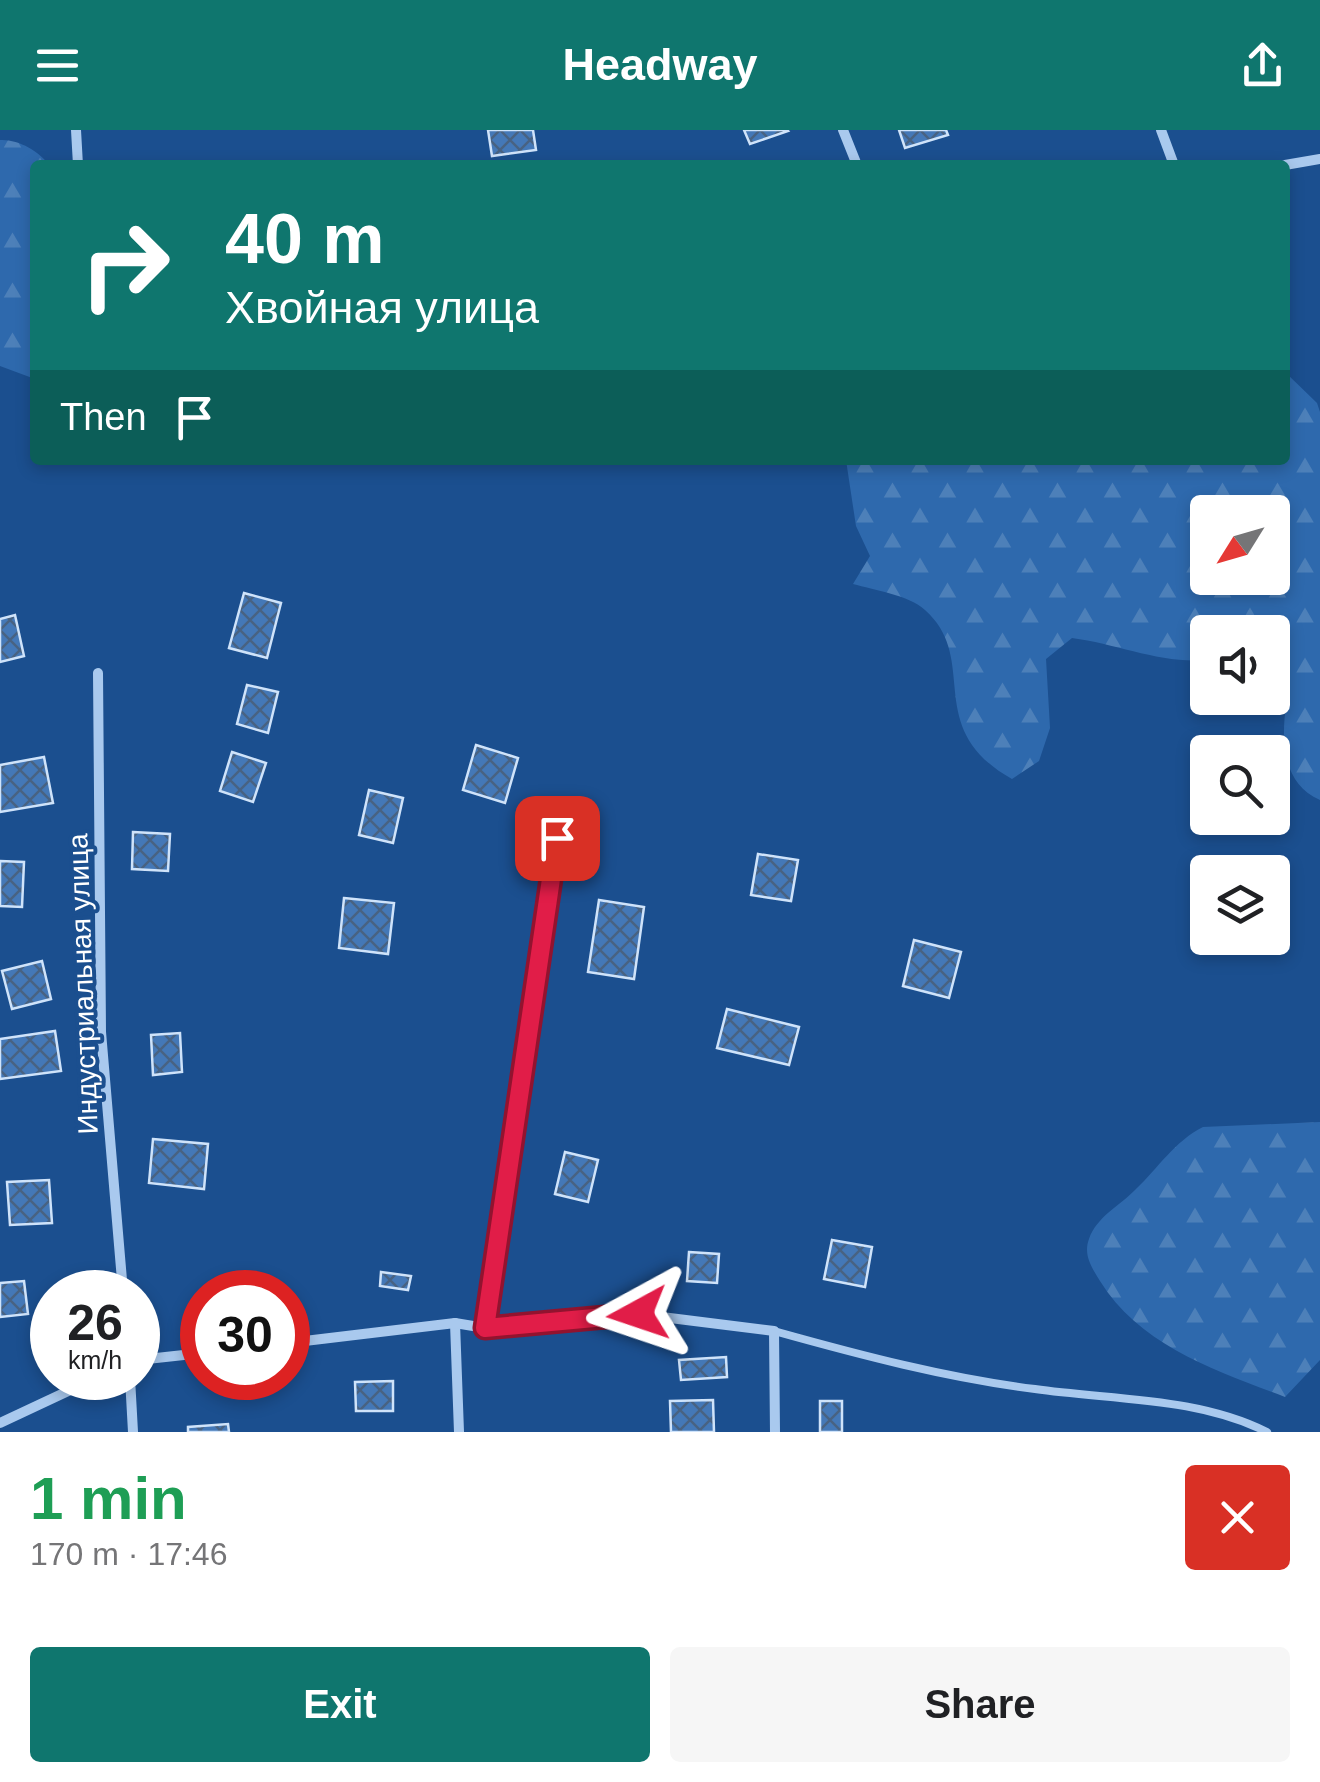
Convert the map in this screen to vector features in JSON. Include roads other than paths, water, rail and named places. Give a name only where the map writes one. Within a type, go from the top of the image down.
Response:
[{"type":"street","points":[[76,130],[78,160]]},
{"type":"street","points":[[843,130],[855,160]]},
{"type":"street","points":[[1161,130],[1172,160]]},
{"type":"street","points":[[1290,164],[1320,159]]},
{"type":"street","name":"Индустриальная улица","points":[[98,673],[101,1032],[122,1270]]},
{"type":"street","points":[[485,1328],[557,838]]},
{"type":"street","points":[[310,1340],[456,1323],[485,1328],[638,1314],[774,1331],[775,1432]]},
{"type":"street","points":[[456,1323],[459,1432]]},
{"type":"street","points":[[0,1423],[49,1400]]},
{"type":"street","points":[[131,1400],[133,1432]]},
{"type":"lane","points":[[774,1331],[881,1362],[1031,1389],[1228,1412],[1267,1432]]}]
